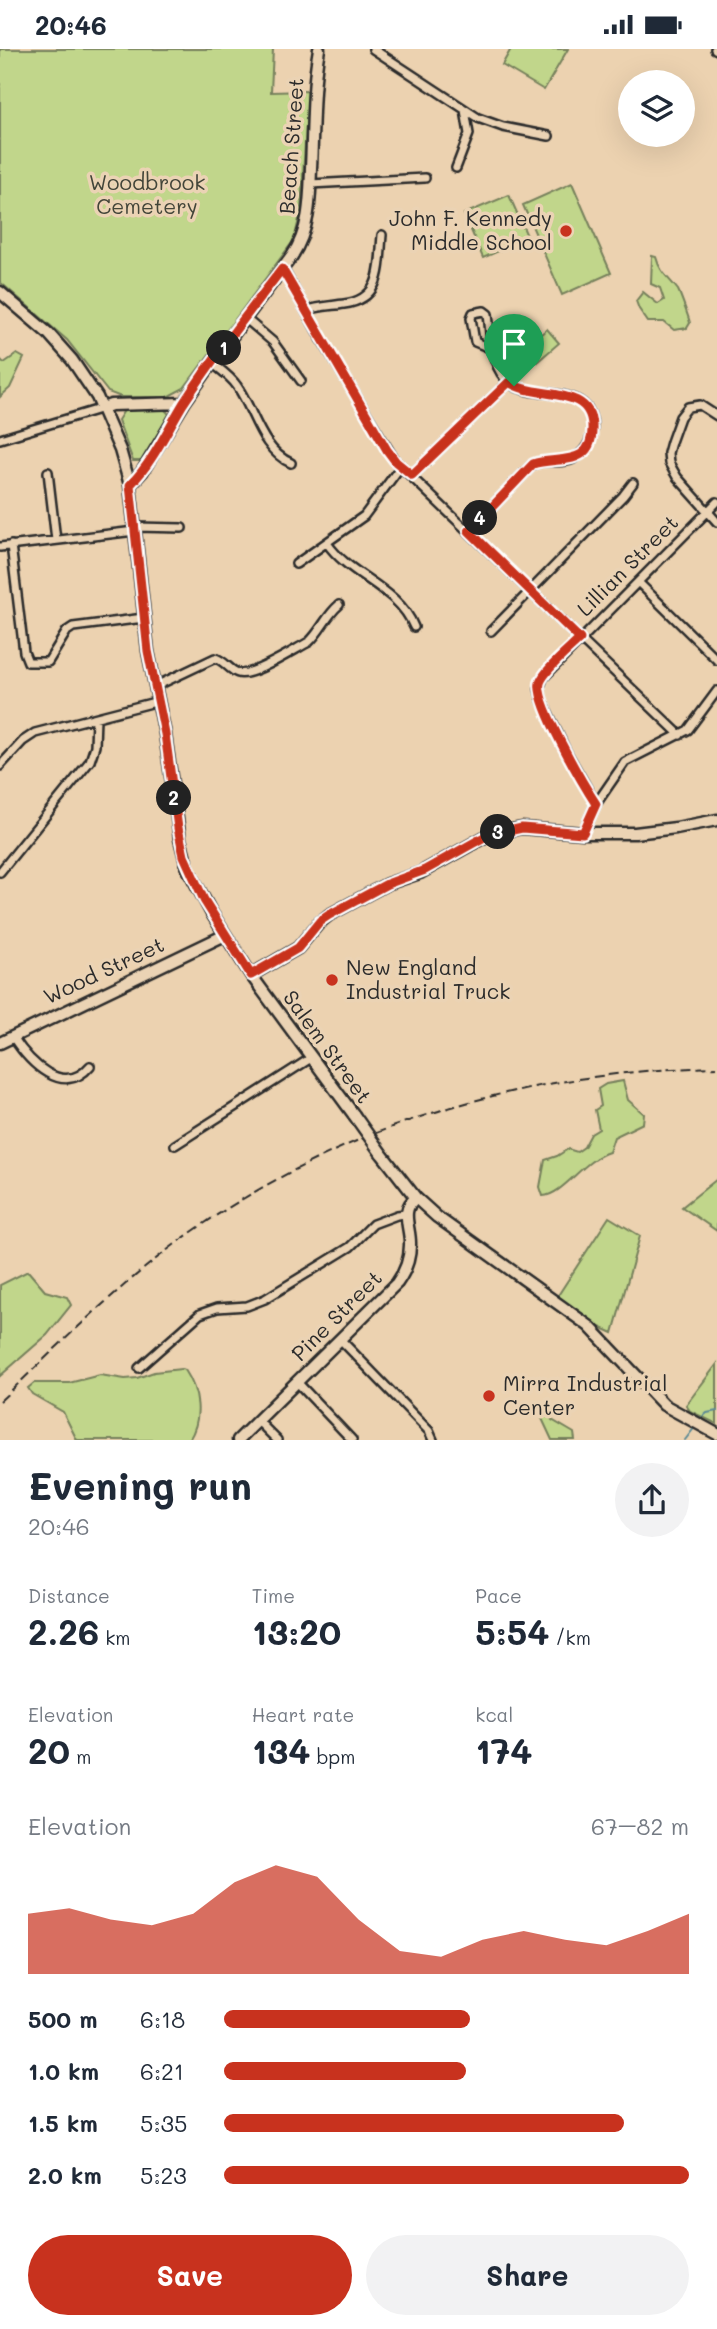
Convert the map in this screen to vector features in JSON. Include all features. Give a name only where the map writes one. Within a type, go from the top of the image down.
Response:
[{"type":"street","name":"Beach Street","points":[[130,485],[151,460],[184,403],[212,363],[296,251],[305,228],[320,49]]},
{"type":"street","points":[[373,49],[400,64],[465,110],[492,124],[549,137]]},
{"type":"street","points":[[456,168],[469,134],[465,110]]},
{"type":"street","points":[[310,184],[425,178]]},
{"type":"street","points":[[306,311],[358,302],[368,296],[377,276],[382,235]]},
{"type":"street","points":[[282,269],[387,450],[680,735]]},
{"type":"street","name":"Salem Street","points":[[0,292],[37,323],[83,374],[103,408],[120,450],[130,485],[144,618],[184,856],[198,889],[225,935],[311,1058],[416,1198],[449,1226],[576,1315],[600,1336],[659,1401],[717,1434]]},
{"type":"street","points":[[469,531],[533,464],[572,459],[585,449],[591,440],[591,417],[582,403],[569,397],[522,388],[509,382],[494,357],[488,314],[484,311],[473,313],[471,318],[475,342],[492,349]]},
{"type":"street","points":[[245,318],[273,342],[302,381]]},
{"type":"street","points":[[212,363],[237,385],[265,438],[278,456],[291,463]]},
{"type":"street","points":[[412,475],[509,382]]},
{"type":"street","points":[[0,439],[111,405],[184,403]]},
{"type":"street","points":[[717,416],[700,405],[687,408],[680,417],[668,453],[671,467],[677,477],[717,522]]},
{"type":"street","points":[[296,564],[366,514],[401,466]]},
{"type":"street","points":[[48,472],[56,540]]},
{"type":"street","points":[[491,631],[633,483]]},
{"type":"street","name":"Lillian Street","points":[[596,804],[541,699],[540,687],[543,678],[717,502]]},
{"type":"street","points":[[0,547],[135,529],[182,529]]},
{"type":"street","points":[[327,543],[339,557],[399,603],[414,627]]},
{"type":"street","points":[[11,545],[22,639],[28,662],[48,662],[67,631],[73,627],[144,618]]},
{"type":"street","points":[[638,582],[717,660]]},
{"type":"street","points":[[156,686],[216,658],[236,672],[250,673],[311,640],[326,617],[339,605]]},
{"type":"street","points":[[583,833],[596,804],[625,762],[680,735],[692,726],[717,691]]},
{"type":"street","points":[[0,766],[23,741],[35,733],[159,702]]},
{"type":"street","points":[[0,872],[90,761],[96,739],[96,718]]},
{"type":"street","points":[[251,975],[298,948],[320,921],[329,915],[387,884],[425,870],[486,836],[522,828],[583,833],[644,832],[717,820]]},
{"type":"street","name":"Wood Street","points":[[0,1043],[225,935]]},
{"type":"street","points":[[13,1037],[42,1070],[55,1077],[76,1077],[90,1066]]},
{"type":"street","points":[[175,1145],[311,1058]]},
{"type":"street","points":[[139,1368],[200,1314],[214,1309],[250,1305],[265,1299],[344,1251],[373,1224],[406,1214],[411,1201],[416,1198]]},
{"type":"street","name":"Pine Street","points":[[238,1440],[390,1292],[404,1273],[410,1249],[406,1214]]},
{"type":"street","points":[[341,1340],[428,1430],[433,1440]]},
{"type":"street","points":[[298,1382],[352,1440]]},
{"type":"street","points":[[258,1421],[277,1440]]},
{"type":"green space","name":"Woodbrook Cemetery","points":[[0,49],[273,49],[271,92],[308,91],[301,211],[294,240],[184,388],[167,397],[121,397],[108,392],[67,340],[0,282]]},
{"type":"green space","points":[[511,49],[568,49],[544,90],[502,65]]},
{"type":"green space","points":[[572,183],[611,273],[562,295],[523,205]]},
{"type":"green space","points":[[509,195],[528,238],[483,258],[464,214]]},
{"type":"green space","points":[[652,256],[656,257],[662,271],[678,290],[690,323],[687,328],[674,330],[664,322],[648,322],[639,309],[636,301],[643,292],[658,304],[664,300],[660,288],[651,284]]},
{"type":"green space","points":[[547,329],[559,343],[537,362],[525,348]]},
{"type":"green space","points":[[17,354],[24,358],[10,388],[0,397],[0,359],[4,363]]},
{"type":"green space","points":[[125,409],[164,409],[169,414],[143,461],[133,461],[118,420]]},
{"type":"green space","points":[[623,1081],[628,1100],[644,1114],[643,1123],[614,1137],[609,1152],[591,1162],[558,1190],[543,1196],[540,1187],[545,1160],[568,1149],[577,1152],[584,1147],[591,1134],[599,1129],[595,1110],[601,1106],[598,1089],[606,1084]]},
{"type":"green space","points":[[717,1179],[717,1231],[682,1207]]},
{"type":"green space","points":[[609,1217],[640,1236],[613,1333],[595,1325],[557,1297]]},
{"type":"green space","points":[[28,1271],[45,1291],[67,1297],[71,1305],[47,1335],[0,1376],[0,1285]]},
{"type":"green space","points":[[717,1364],[717,1424],[690,1411],[686,1405]]},
{"type":"green space","points":[[185,1370],[190,1378],[198,1405],[196,1423],[189,1440],[77,1440],[63,1412],[32,1394],[28,1388],[34,1383],[69,1383],[100,1375],[137,1378],[154,1372]]},
{"type":"green space","points":[[541,1403],[552,1420],[574,1433],[575,1440],[552,1440],[538,1410]]},
{"type":"waterway","points":[[700,1419],[707,1413],[717,1411]]},
{"type":"waterway","points":[[685,1440],[695,1427]]},
{"type":"railway","points":[[0,1401],[96,1310],[172,1246],[259,1190],[320,1158],[382,1131],[446,1109],[511,1092],[578,1079],[717,1067]]},
{"type":"place","name":"John F. Kennedy Middle School","points":[[566,231]]},
{"type":"place","name":"New England Industrial Truck","points":[[332,980]]},
{"type":"place","name":"Mirra Industrial Center","points":[[489,1396]]},
{"type":"route","points":[[282,269],[387,450],[396,462],[412,475],[503,387],[509,382],[514,386],[573,398],[582,403],[591,417],[591,440],[578,456],[572,459],[544,461],[530,466],[469,531],[580,639],[543,678],[540,693],[566,751],[596,804],[583,833],[529,828],[498,832],[471,843],[419,873],[387,884],[326,917],[298,948],[251,975],[204,900],[185,862],[171,767],[148,651],[130,485],[151,460],[184,403],[212,363],[282,269]]}]
